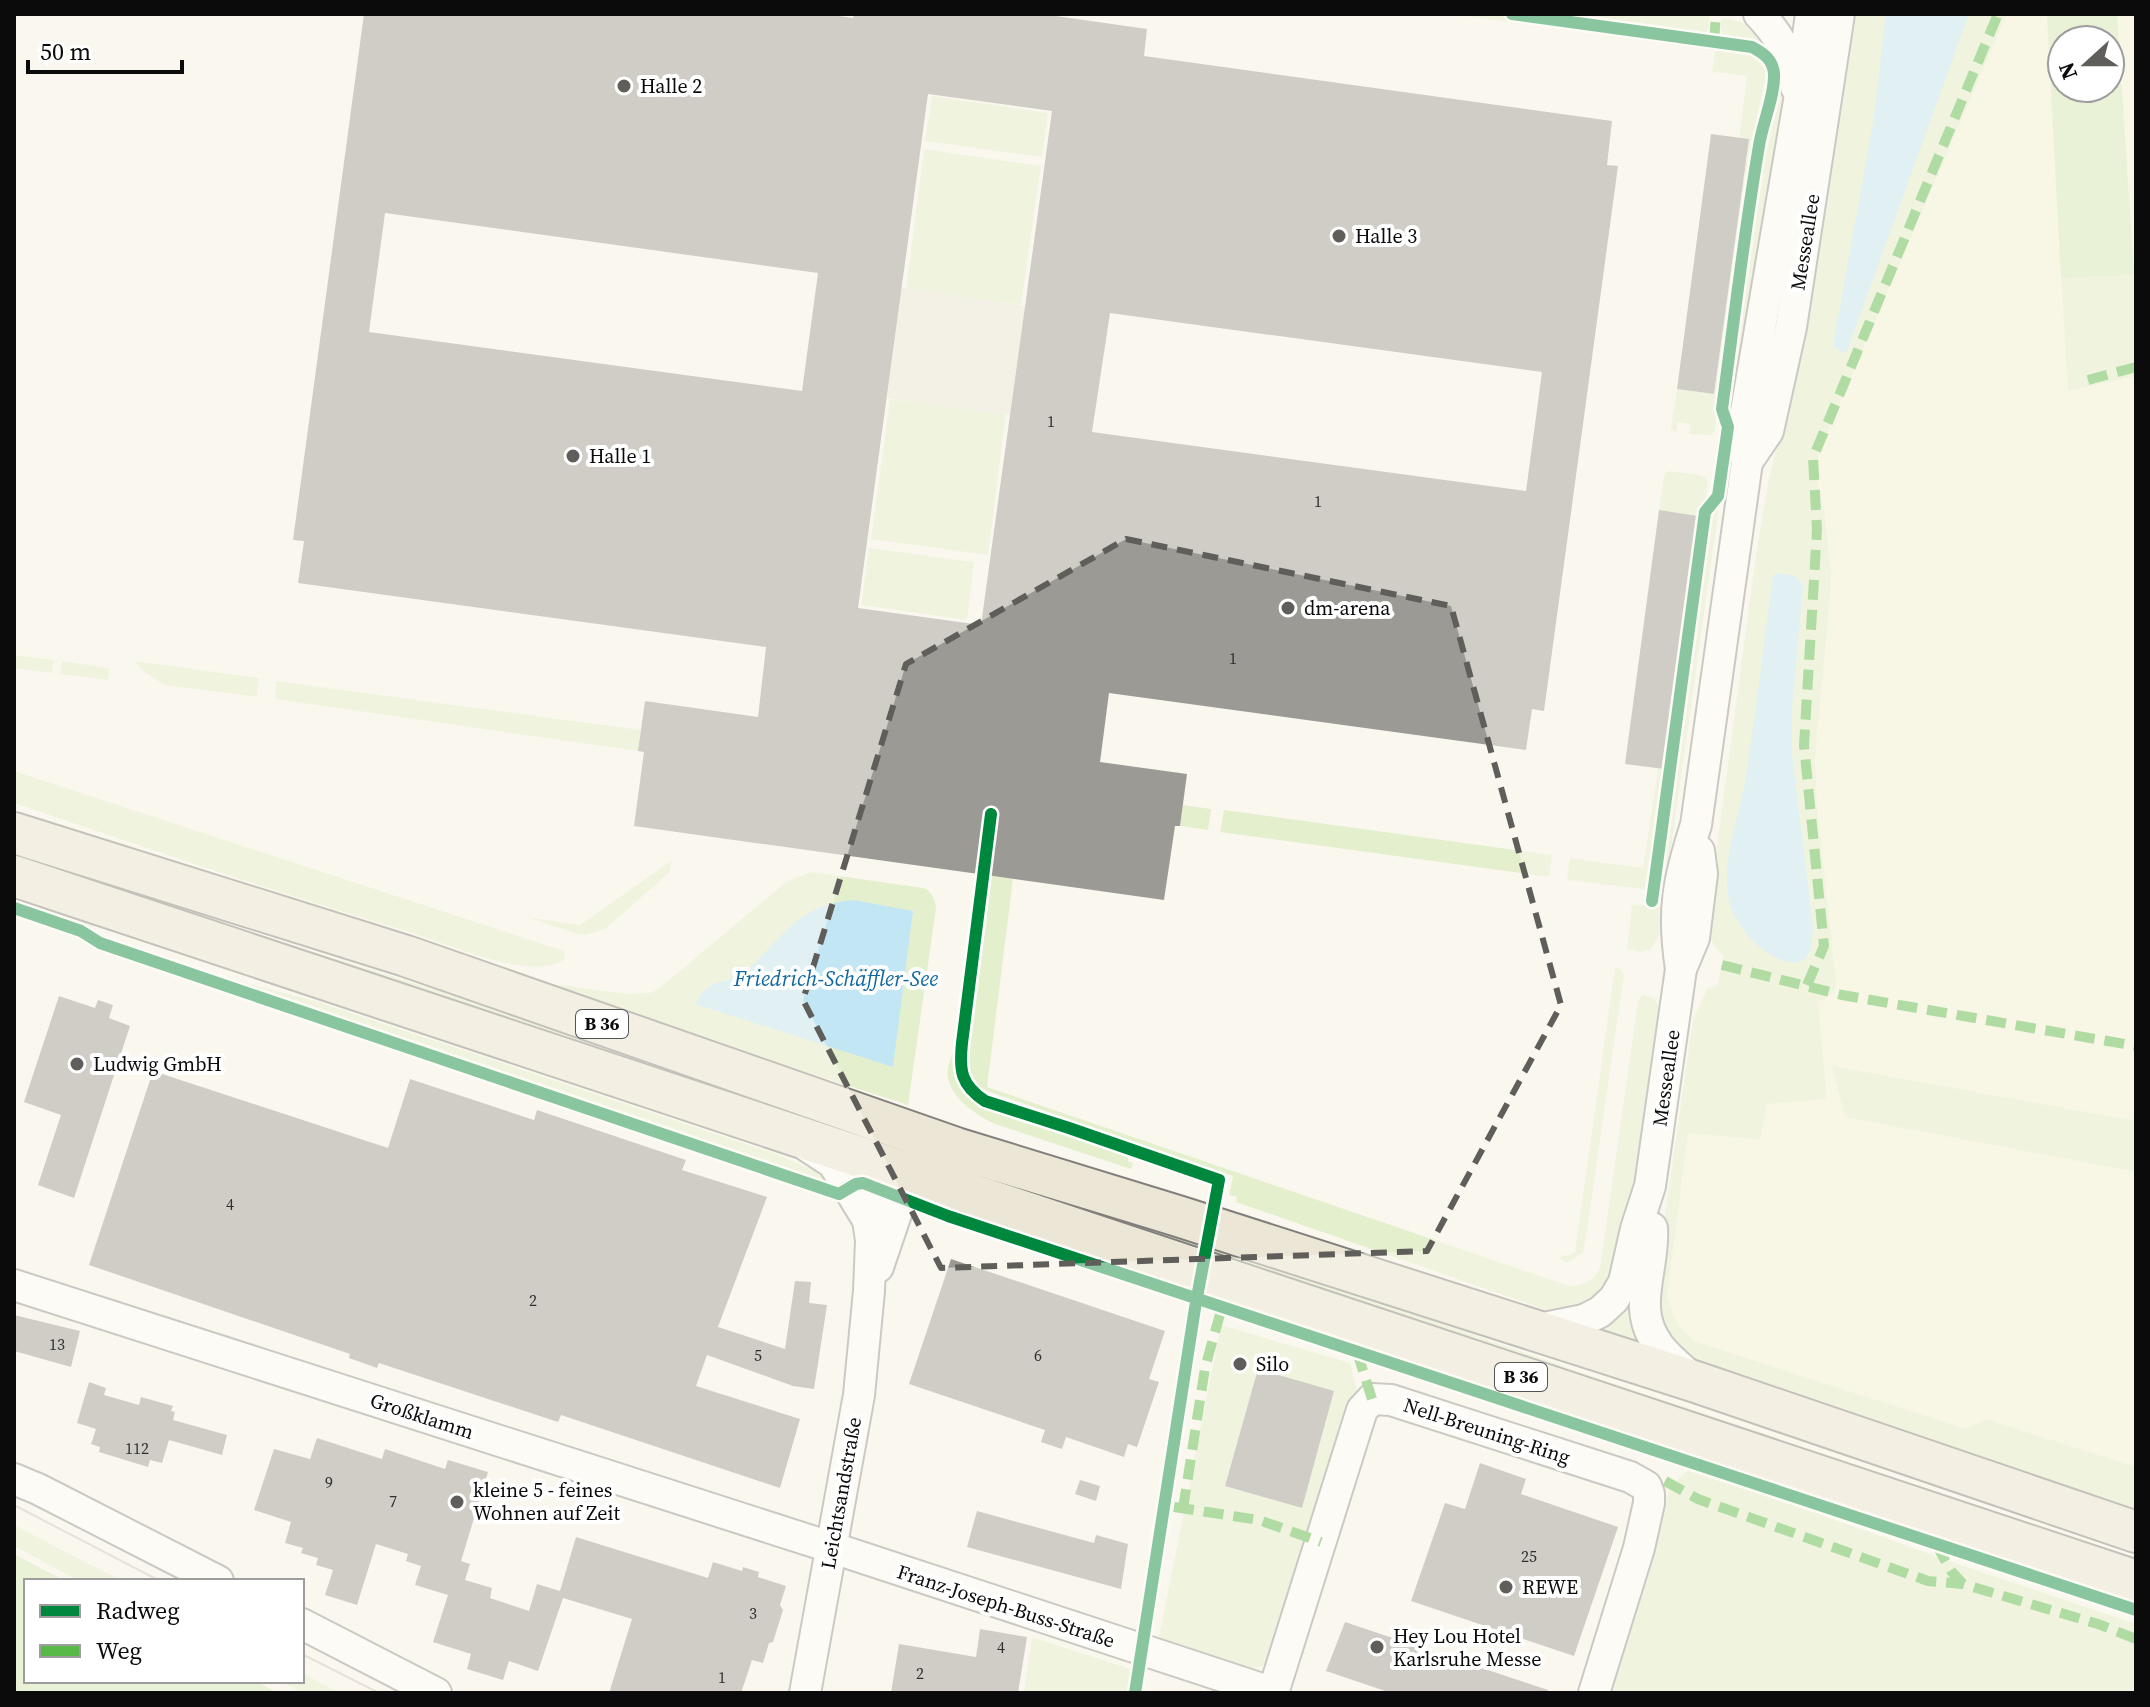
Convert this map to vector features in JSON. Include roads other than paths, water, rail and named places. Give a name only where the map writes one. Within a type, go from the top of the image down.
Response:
[{"type":"main road","name":"B 36","points":[[14,833],[406,956],[904,1156],[2136,1581]]},
{"type":"main road","name":"B 36","points":[[14,876],[849,1153],[878,1152],[900,1143],[904,1156]]},
{"type":"main road","name":"B 36","points":[[904,1156],[956,1148],[1696,1382],[2136,1532]]},
{"type":"street","points":[[1759,14],[1783,43],[1799,101]]},
{"type":"street","name":"Messeallee","points":[[1532,1330],[1584,1320],[1600,1312],[1614,1299],[1624,1282],[1650,1186],[1681,969],[1694,938],[1702,874],[1696,825],[1747,462],[1742,437],[1811,14]]},
{"type":"street","name":"Messeallee","points":[[1747,462],[1768,431],[1791,327],[1834,22]]},
{"type":"street","name":"Leichtsandstraße","points":[[789,1133],[833,1163],[868,1220]]},
{"type":"street","name":"Leichtsandstraße","points":[[805,1693],[859,1395],[869,1291],[871,1240],[868,1220],[873,1187],[904,1156]]},
{"type":"street","name":"Leichtsandstraße","points":[[869,1291],[898,1208],[904,1156]]},
{"type":"street","name":"Messeallee","points":[[1650,1186],[1653,1239],[1644,1300],[1645,1317],[1650,1333],[1661,1349],[1696,1382]]},
{"type":"street","name":"Großklamm","points":[[14,1285],[830,1547]]},
{"type":"street","name":"Nell-Breuning-Ring","points":[[1273,1693],[1362,1410],[1372,1399],[1391,1400],[1630,1477],[1646,1486],[1649,1503],[1639,1548],[1594,1693]]},
{"type":"street","points":[[14,1479],[214,1579]]},
{"type":"street","name":"Franz-Joseph-Buss-Straße","points":[[830,1547],[1273,1693]]},
{"type":"street","points":[[304,1625],[436,1693]]},
{"type":"water","points":[[1886,14],[1969,14],[1844,353],[1834,347],[1834,340],[1873,123]]},
{"type":"water","points":[[1776,573],[1795,576],[1803,585],[1792,709],[1792,755],[1813,927],[1808,954],[1805,959],[1794,963],[1767,952],[1750,938],[1732,911],[1727,887],[1728,858],[1744,787],[1773,576]]},
{"type":"water","name":"Friedrich-Schäffler-See","points":[[853,900],[913,911],[893,1067],[695,1004],[707,988],[749,969],[787,929],[805,915],[838,902]]},
{"type":"tram line","points":[[14,1505],[156,1579]]},
{"type":"tram line","points":[[304,1655],[379,1693]]},
{"type":"place","name":"Halle 2","points":[[624,86]]},
{"type":"place","name":"Halle 3","points":[[1339,236]]},
{"type":"place","name":"Halle 1","points":[[573,456]]},
{"type":"place","name":"dm-arena","points":[[1288,608]]},
{"type":"place","name":"Ludwig GmbH","points":[[77,1064]]},
{"type":"place","name":"Silo","points":[[1240,1364]]},
{"type":"place","name":"kleine 5 - feines Wohnen auf Zeit","points":[[457,1502]]},
{"type":"place","name":"REWE","points":[[1506,1587]]},
{"type":"place","name":"Hey Lou Hotel Karlsruhe Messe","points":[[1377,1647]]}]
